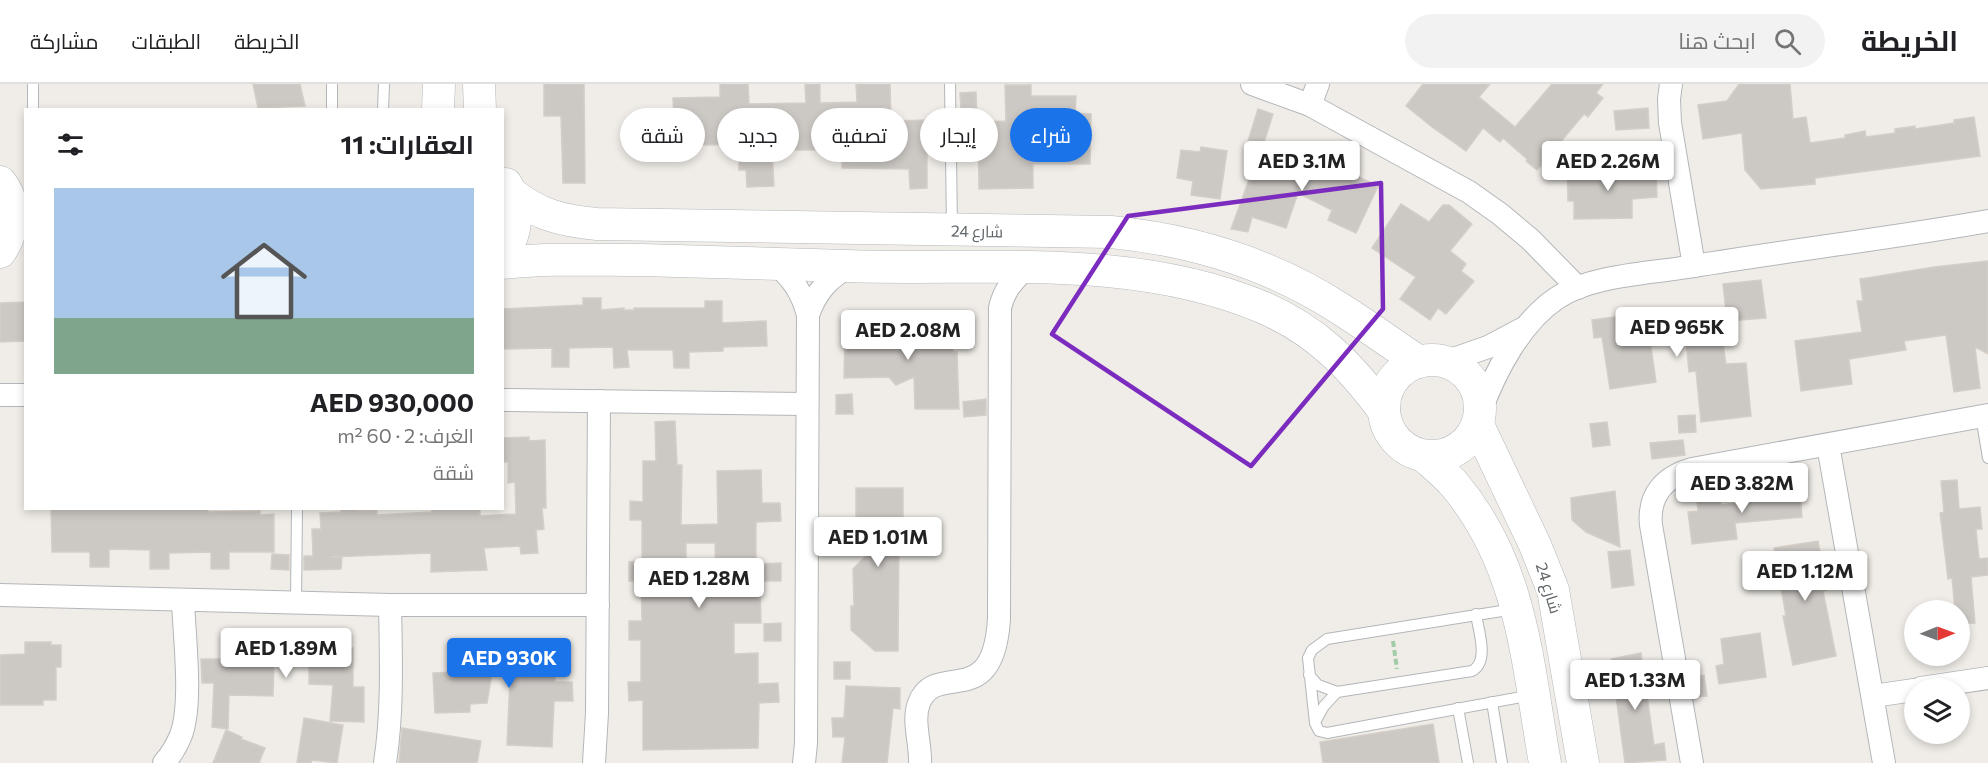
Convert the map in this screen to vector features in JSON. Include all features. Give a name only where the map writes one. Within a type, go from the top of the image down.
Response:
[{"type":"street","points":[[438,108],[439,84]]},
{"type":"street","points":[[479,84],[480,108]]},
{"type":"street","points":[[1252,84],[1310,105],[1469,192],[1530,239],[1578,288]]},
{"type":"street","points":[[1310,105],[1318,84]]},
{"type":"street","points":[[1671,84],[1670,123],[1694,266]]},
{"type":"street","points":[[504,250],[514,232],[516,212],[507,186]]},
{"type":"street","name":"شارع 24","points":[[507,186],[527,206],[561,219],[579,222],[1111,232],[1171,240],[1210,249],[1258,266],[1312,292],[1432,362]]},
{"type":"street","points":[[0,252],[7,240],[12,218],[8,196],[10,190]]},
{"type":"street","points":[[1529,325],[1488,347],[1407,367],[1393,381],[1385,398],[1384,411],[1388,427],[1396,441],[1409,451],[1437,457],[1456,450],[1471,438],[1505,357],[1529,325],[1556,299],[1578,288],[1609,280],[1694,266],[1988,221]]},
{"type":"street","points":[[0,260],[24,253]]},
{"type":"street","points":[[504,263],[555,259],[774,262],[850,266],[1027,267],[1142,274],[1203,287],[1262,307],[1304,329],[1337,355],[1362,381],[1384,411]]},
{"type":"street","points":[[774,262],[796,285],[805,302],[808,315],[806,743],[804,763]]},
{"type":"street","points":[[808,315],[816,296],[828,281],[850,266]]},
{"type":"street","points":[[920,763],[917,719],[920,701],[932,687],[941,683],[964,681],[979,675],[989,663],[996,644],[999,620],[1000,308],[1010,284],[1027,267]]},
{"type":"street","points":[[1432,362],[1460,369],[1472,380],[1479,394],[1479,418]]},
{"type":"street","points":[[0,395],[24,395]]},
{"type":"street","points":[[504,400],[806,404]]},
{"type":"street","points":[[594,763],[597,713],[600,401]]},
{"type":"street","points":[[1692,763],[1650,514],[1656,493],[1663,484],[1681,472],[1985,416]]},
{"type":"street","name":"شارع 24","points":[[1479,418],[1553,590],[1583,763]]},
{"type":"street","points":[[1828,445],[1884,763]]},
{"type":"street","points":[[1424,456],[1452,482],[1476,515],[1504,567],[1518,609],[1545,763]]},
{"type":"street","points":[[0,595],[390,605],[598,604]]},
{"type":"street","points":[[164,763],[181,735],[186,714],[183,600]]},
{"type":"street","points":[[386,763],[392,690],[390,605]]},
{"type":"street","points":[[1970,681],[1988,678]]},
{"type":"street","points":[[1873,696],[1904,691]]},
{"type":"lane","points":[[33,84],[33,108]]},
{"type":"lane","points":[[332,84],[332,108]]},
{"type":"lane","points":[[383,108],[384,84]]},
{"type":"lane","points":[[950,84],[952,230]]},
{"type":"lane","points":[[1985,416],[1988,458]]},
{"type":"lane","points":[[296,602],[297,510]]},
{"type":"lane","points":[[1518,609],[1327,639],[1318,643],[1308,658],[1315,723],[1319,731],[1328,733],[1533,695]]},
{"type":"lane","points":[[1309,675],[1318,685],[1337,692],[1467,672],[1478,668],[1482,658],[1476,614]]},
{"type":"lane","points":[[1315,723],[1324,706],[1337,692]]},
{"type":"lane","points":[[1492,702],[1502,763]]},
{"type":"lane","points":[[1458,708],[1468,763]]},
{"type":"highlighted area","points":[[1381,183],[1383,309],[1251,466],[1052,334],[1128,216]]},
{"type":"building","points":[[253,84],[300,84],[305,106],[258,108]]},
{"type":"building","points":[[544,84],[584,84],[585,183],[563,183],[561,116],[544,116]]},
{"type":"building","points":[[720,84],[748,84],[749,104],[806,103],[805,84],[820,84],[820,103],[857,102],[856,84],[890,84],[891,108],[811,108],[811,150],[799,150],[799,108],[717,108],[717,145],[705,145],[705,108],[673,108],[673,98],[720,97]]},
{"type":"building","points":[[1423,84],[1490,84],[1479,97],[1515,127],[1552,84],[1603,84],[1596,93],[1603,98],[1588,117],[1584,114],[1537,170],[1503,138],[1500,142],[1483,128],[1466,151],[1432,127],[1406,106]]},
{"type":"building","points":[[1739,84],[1790,84],[1793,119],[1806,117],[1810,143],[1845,138],[1845,135],[1865,131],[1866,137],[1895,133],[1895,129],[1915,126],[1915,129],[1954,123],[1954,120],[1974,117],[1980,156],[1815,178],[1815,184],[1761,189],[1745,170],[1742,133],[1703,139],[1698,105],[1727,101]]},
{"type":"building","points":[[1005,85],[1031,85],[1031,96],[1076,96],[1075,108],[1010,108],[1010,162],[1090,162],[1090,164],[1033,164],[1033,188],[979,189],[979,162],[998,162],[998,121],[1006,121]]},
{"type":"building","points":[[976,92],[976,108],[961,108],[960,93]]},
{"type":"building","points":[[1648,108],[1649,128],[1616,130],[1614,111]]},
{"type":"building","points":[[1258,109],[1273,114],[1263,146],[1248,141]]},
{"type":"building","points":[[920,120],[920,162],[927,162],[927,188],[910,189],[909,169],[842,168],[842,162],[908,162],[908,121]]},
{"type":"building","points":[[1201,147],[1227,151],[1220,199],[1191,195],[1193,181],[1177,178],[1181,150],[1200,152]]},
{"type":"building","points":[[1261,147],[1315,168],[1319,158],[1378,186],[1356,233],[1328,220],[1332,210],[1298,193],[1286,228],[1252,217],[1248,232],[1231,229]]},
{"type":"building","points":[[739,162],[773,162],[774,186],[747,187],[746,170],[739,170]]},
{"type":"building","points":[[1595,165],[1595,177],[1637,176],[1637,168],[1656,167],[1657,197],[1632,199],[1632,218],[1574,219],[1574,201],[1568,201],[1567,166]]},
{"type":"building","points":[[1401,204],[1429,222],[1443,205],[1449,205],[1472,224],[1450,251],[1466,264],[1461,271],[1474,281],[1446,314],[1438,308],[1430,320],[1400,299],[1416,277],[1372,248]]},
{"type":"building","points":[[1988,261],[1988,354],[1975,347],[1980,388],[1954,392],[1946,335],[1904,341],[1906,350],[1849,359],[1852,384],[1801,391],[1795,341],[1862,332],[1857,301],[1863,301],[1860,279]]},
{"type":"building","points":[[1761,280],[1766,318],[1727,321],[1723,284]]},
{"type":"building","points":[[583,298],[601,298],[601,310],[705,308],[705,301],[722,301],[722,323],[766,321],[767,346],[723,347],[723,351],[689,352],[689,368],[674,368],[673,350],[627,350],[629,367],[614,368],[613,347],[569,348],[569,367],[552,367],[552,348],[504,349],[504,309],[583,305]]},
{"type":"building","points":[[24,302],[24,341],[0,342],[0,303]]},
{"type":"building","points":[[1718,309],[1726,364],[1746,363],[1751,416],[1701,422],[1696,371],[1689,372],[1685,330],[1649,333],[1656,382],[1610,389],[1602,337],[1594,338],[1592,320],[1661,311],[1662,315]]},
{"type":"building","points":[[851,322],[861,325],[865,333],[889,333],[894,324],[952,324],[953,352],[957,352],[959,409],[915,409],[914,377],[896,385],[889,377],[844,378],[845,329]]},
{"type":"building","points":[[852,394],[853,414],[836,414],[836,395]]},
{"type":"building","points":[[986,399],[986,415],[964,417],[963,402]]},
{"type":"building","points":[[1695,415],[1696,432],[1679,433],[1678,416]]},
{"type":"building","points":[[675,421],[677,465],[682,465],[681,525],[718,524],[717,471],[761,470],[762,503],[780,503],[781,521],[756,522],[756,564],[781,563],[781,581],[760,581],[761,623],[734,623],[734,654],[758,653],[758,684],[778,683],[779,702],[759,703],[758,748],[643,750],[643,700],[629,701],[628,682],[641,682],[641,640],[629,640],[629,621],[642,621],[641,581],[629,581],[629,562],[642,561],[642,520],[630,520],[630,501],[643,502],[643,461],[656,461],[655,422]],"holes":[[[686,543],[715,543],[716,581],[686,581]]]},
{"type":"building","points":[[1607,422],[1610,445],[1593,447],[1590,424]]},
{"type":"building","points":[[529,437],[529,441],[545,440],[546,508],[542,508],[544,529],[536,530],[538,553],[521,554],[520,546],[484,548],[487,570],[431,572],[431,553],[330,557],[342,557],[341,569],[304,570],[304,556],[313,556],[312,529],[321,529],[320,513],[341,512],[341,510],[377,510],[377,515],[432,512],[432,510],[480,510],[480,516],[516,514],[515,482],[508,483],[508,462],[504,462],[504,438]]},
{"type":"building","points":[[1683,440],[1685,455],[1652,459],[1650,443]]},
{"type":"building","points":[[1957,480],[1959,509],[1980,507],[1982,529],[1976,529],[1979,559],[1988,558],[1988,575],[1971,577],[1975,623],[1970,623],[1970,600],[1954,600],[1952,578],[1948,579],[1940,513],[1944,512],[1941,481]]},
{"type":"building","points":[[1789,481],[1790,494],[1800,493],[1802,517],[1735,523],[1737,539],[1692,544],[1688,512],[1698,511],[1697,501],[1720,498],[1721,505],[1757,501],[1756,497],[1770,496],[1769,483]]},
{"type":"building","points":[[856,488],[903,488],[903,533],[899,533],[898,651],[875,651],[851,630],[851,606],[854,606],[853,569],[884,537],[856,538]]},
{"type":"building","points":[[1615,491],[1620,547],[1586,532],[1572,520],[1571,498]]},
{"type":"building","points":[[51,510],[208,510],[208,512],[260,511],[260,515],[274,514],[274,552],[229,552],[229,569],[211,569],[211,552],[169,553],[169,569],[150,569],[150,550],[109,549],[109,567],[90,567],[90,552],[52,552]]},
{"type":"building","points":[[1818,541],[1827,590],[1823,591],[1836,656],[1793,665],[1783,616],[1786,616],[1774,548]]},
{"type":"building","points":[[1630,550],[1634,585],[1612,588],[1608,552]]},
{"type":"building","points":[[272,554],[289,555],[289,570],[271,569]]},
{"type":"building","points":[[781,623],[781,641],[764,641],[764,624]]},
{"type":"building","points":[[1760,633],[1766,677],[1719,684],[1716,666],[1724,664],[1721,639]]},
{"type":"building","points":[[530,640],[531,646],[554,646],[555,682],[572,682],[573,701],[554,701],[552,747],[507,745],[511,656],[495,655],[487,703],[470,704],[470,712],[435,713],[433,673],[457,672],[456,668],[481,667],[480,653],[462,651],[462,641]]},
{"type":"building","points":[[25,642],[51,642],[51,645],[61,645],[61,667],[56,667],[56,700],[43,700],[43,705],[0,705],[0,655],[25,654]]},
{"type":"building","points":[[272,643],[298,643],[298,647],[353,648],[353,687],[364,687],[364,722],[330,721],[333,685],[309,684],[309,664],[274,663],[273,696],[229,695],[228,729],[212,727],[214,683],[202,683],[201,659],[255,659],[255,654],[272,655]]},
{"type":"building","points":[[1641,653],[1654,745],[1664,743],[1666,760],[1625,763],[1611,659]]},
{"type":"building","points":[[834,662],[850,662],[850,679],[834,679]]},
{"type":"building","points":[[1704,675],[1707,696],[1694,697],[1691,677]]},
{"type":"building","points":[[846,686],[900,688],[900,709],[893,708],[887,763],[842,763],[845,737],[833,737],[832,718],[844,718]]},
{"type":"building","points":[[304,718],[343,725],[337,763],[312,760],[311,763],[297,763]]},
{"type":"building","points":[[1433,724],[1439,763],[1323,763],[1320,742]]},
{"type":"building","points":[[402,728],[481,741],[477,763],[399,763]]},
{"type":"building","points":[[226,730],[242,737],[241,739],[265,748],[259,763],[213,763]]}]
